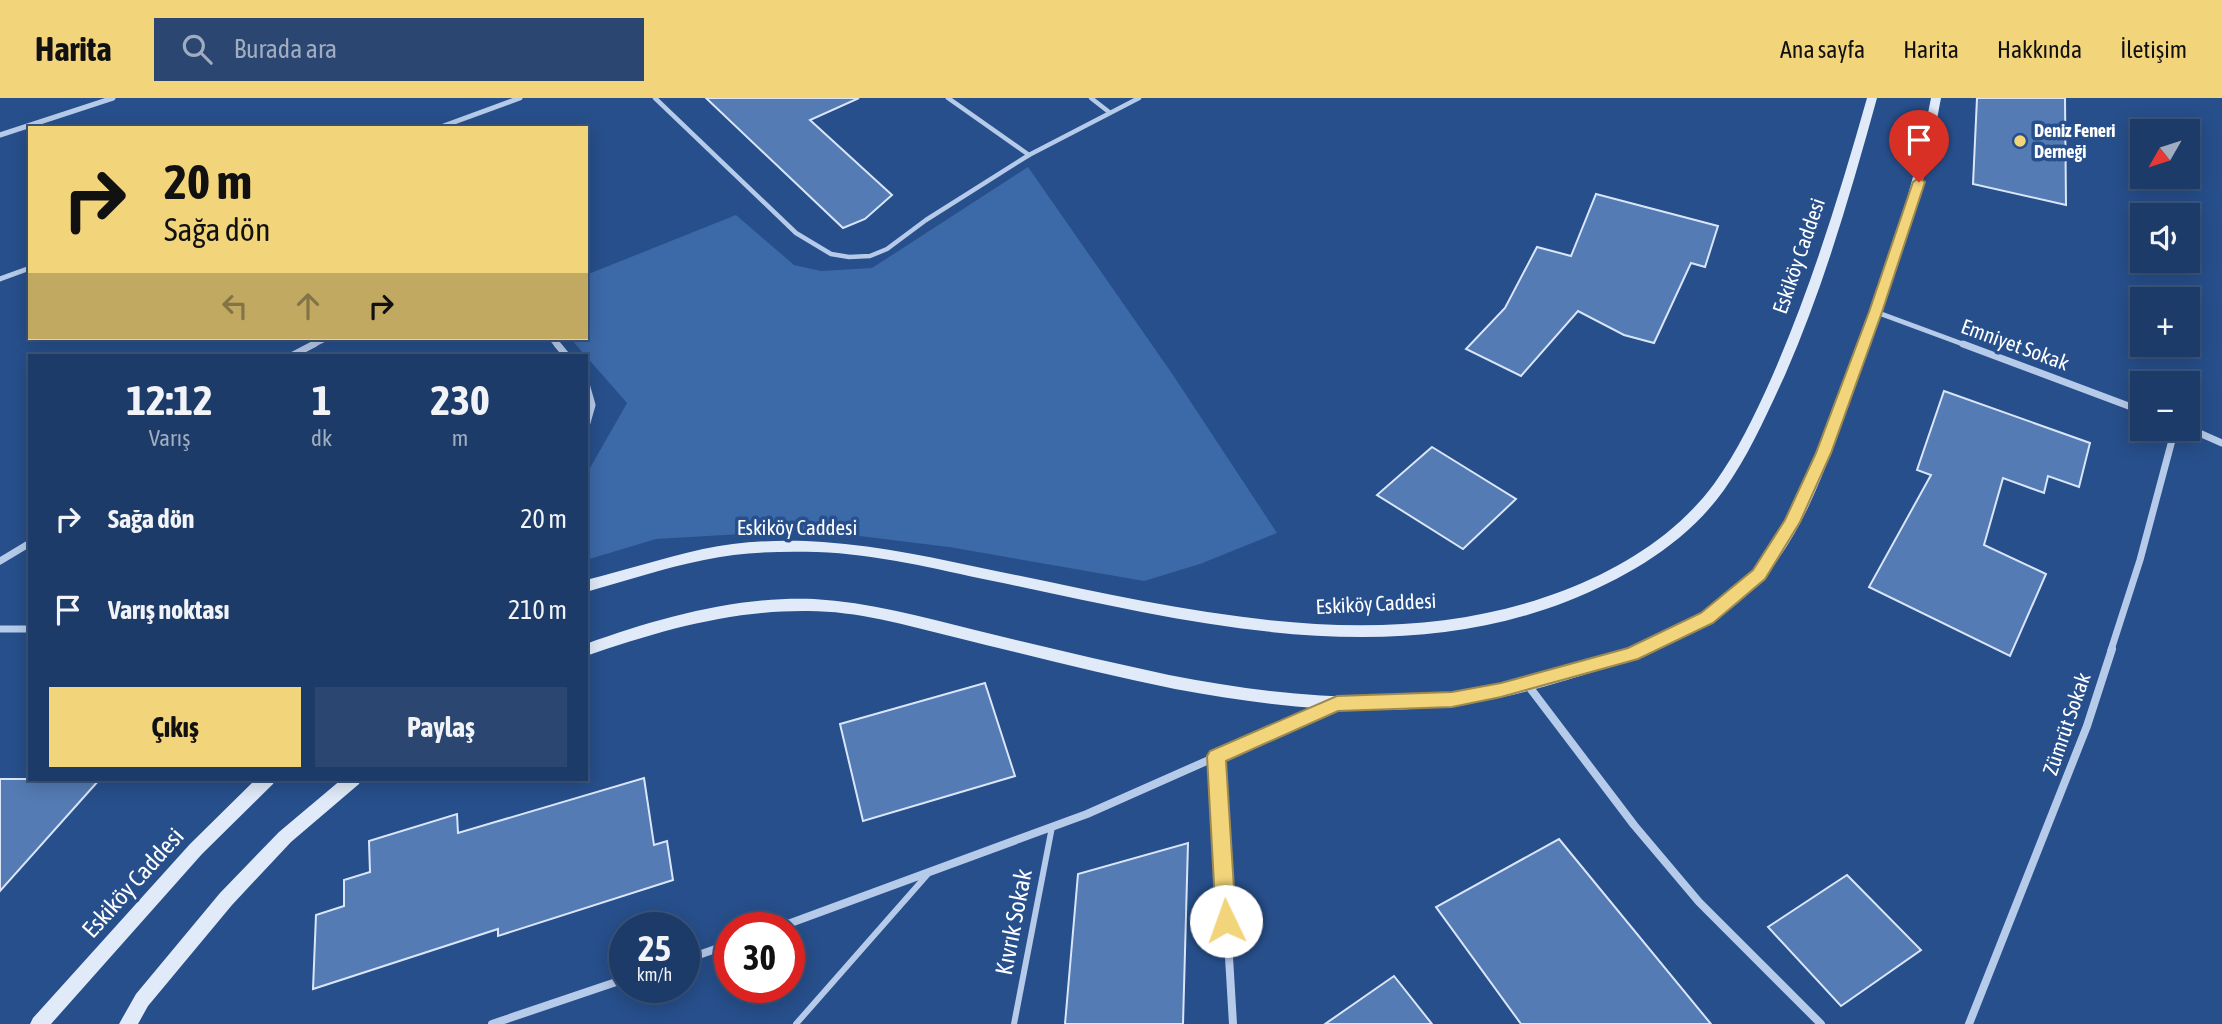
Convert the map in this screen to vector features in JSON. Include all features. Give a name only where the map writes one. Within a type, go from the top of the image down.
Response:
[{"type":"street","points":[[0,135],[113,98]]},
{"type":"street","points":[[443,126],[520,98]]},
{"type":"street","name":"Eskiköy Caddesi","points":[[588,585],[705,554],[759,548],[818,547],[883,552],[1249,626],[1364,631],[1437,626],[1494,617],[1551,602],[1598,583],[1667,542],[1706,503],[1737,460],[1786,360],[1821,271],[1872,98]]},
{"type":"street","points":[[588,649],[688,619],[810,605],[855,609],[902,618],[1232,692],[1289,701],[1337,704],[1452,699],[1527,683],[1632,654],[1707,618],[1759,574],[1792,522],[1823,453],[1876,312],[1919,182],[1936,98]]},
{"type":"street","points":[[0,279],[28,269]]},
{"type":"street","name":"Emniyet Sokak","points":[[1876,312],[2130,407]]},
{"type":"street","points":[[295,354],[323,340]]},
{"type":"street","points":[[553,340],[564,354]]},
{"type":"street","points":[[588,387],[592,394],[592,412],[588,421]]},
{"type":"street","points":[[2200,433],[2222,443]]},
{"type":"street","name":"Zümrüt Sokak","points":[[1969,1024],[2087,726],[2140,560],[2172,441]]},
{"type":"street","points":[[0,561],[28,544]]},
{"type":"street","points":[[0,629],[28,629]]},
{"type":"street","points":[[1527,683],[1634,825],[1699,902],[1821,1024]]},
{"type":"street","points":[[805,918],[1052,827],[1337,704]]},
{"type":"street","points":[[1216,756],[1233,1024]]},
{"type":"street","name":"Eskiköy Caddesi","points":[[39,1024],[196,849],[265,781]]},
{"type":"street","points":[[128,1024],[142,1000],[226,899],[285,837],[351,781]]},
{"type":"street","points":[[492,1024],[609,984]]},
{"type":"lane","points":[[656,98],[796,233],[831,254],[849,257],[870,256],[887,249],[926,220],[1029,155],[1139,98]]},
{"type":"lane","points":[[948,98],[1029,155]]},
{"type":"lane","points":[[1091,98],[1109,112]]},
{"type":"lane","name":"Kıvrık Sokak","points":[[1014,1024],[1052,827]]},
{"type":"lane","points":[[796,1024],[926,875]]},
{"type":"shaded area","points":[[1028,167],[1173,375],[1277,533],[1200,564],[1144,581],[949,547],[811,530],[656,539],[588,559],[588,471],[627,403],[588,359],[588,354],[584,354],[572,340],[588,340],[588,274],[736,215],[794,265],[821,271],[872,268]]},
{"type":"building","points":[[706,98],[859,98],[810,120],[892,195],[865,219],[843,228]]},
{"type":"building","name":"Deniz Feneri Derneği","points":[[1977,98],[2065,98],[2066,205],[1973,184]]},
{"type":"building","points":[[1596,194],[1718,226],[1705,267],[1691,263],[1654,343],[1624,335],[1578,311],[1521,376],[1466,349],[1505,308],[1537,247],[1571,256]]},
{"type":"building","points":[[1944,391],[2090,443],[2079,487],[2048,476],[2044,493],[2003,478],[1984,545],[2046,574],[2010,656],[1869,587],[1931,475],[1917,470]]},
{"type":"building","points":[[1432,447],[1516,499],[1463,549],[1377,495]]},
{"type":"building","points":[[985,683],[1015,776],[863,821],[840,724]]},
{"type":"building","points":[[644,778],[654,845],[667,841],[673,880],[498,936],[498,929],[313,989],[316,915],[344,906],[344,880],[370,872],[369,841],[457,814],[458,833]]},
{"type":"building","points":[[0,779],[98,781],[0,891]]},
{"type":"building","points":[[1559,839],[1711,1024],[1521,1024],[1436,907]]},
{"type":"building","points":[[1188,843],[1183,1024],[1065,1024],[1078,874]]},
{"type":"building","points":[[1847,875],[1921,950],[1841,1006],[1768,927]]},
{"type":"building","points":[[1394,976],[1432,1024],[1325,1024]]},
{"type":"place","name":"Deniz Feneri Derneği","points":[[2020,141]]},
{"type":"route","points":[[1226,921],[1216,756],[1337,704],[1452,699],[1501,690],[1632,654],[1707,618],[1759,574],[1792,522],[1823,453],[1876,312],[1919,182]]}]
